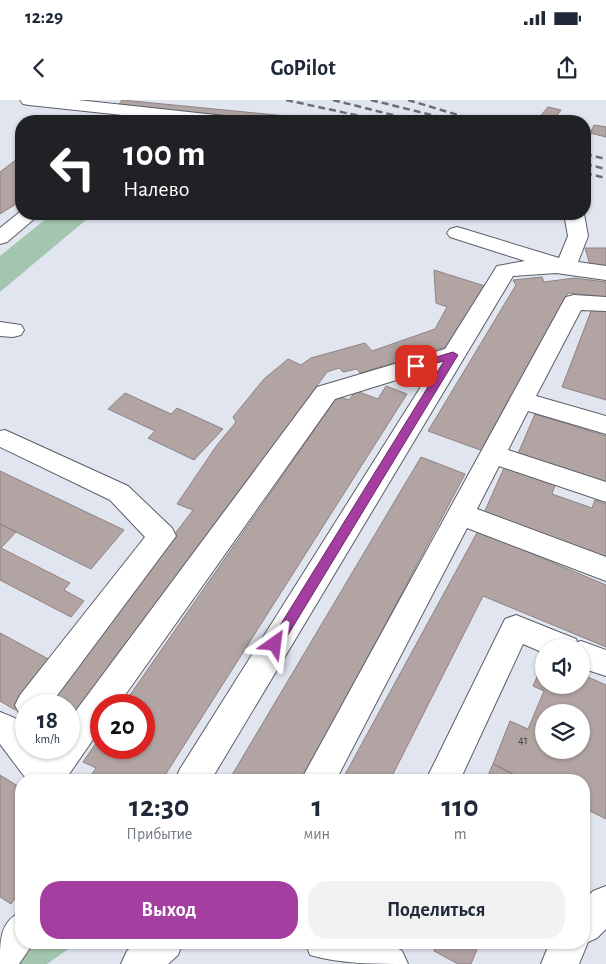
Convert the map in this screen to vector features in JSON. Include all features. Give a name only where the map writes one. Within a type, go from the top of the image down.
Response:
[{"type":"main road","points":[[29,100],[169,115]]},
{"type":"main road","points":[[48,102],[86,115]]},
{"type":"main road","points":[[0,238],[22,220]]},
{"type":"main road","points":[[566,267],[578,236],[575,220]]},
{"type":"main road","points":[[460,223],[566,267]]},
{"type":"main road","points":[[460,223],[505,271]]},
{"type":"main road","points":[[196,774],[505,271],[516,268],[566,267],[606,274]]},
{"type":"main road","points":[[321,774],[574,302],[606,304]]},
{"type":"main road","points":[[51,774],[326,393],[453,355]]},
{"type":"main road","points":[[521,400],[606,425]]},
{"type":"main road","points":[[5,438],[119,493],[162,536],[40,694]]},
{"type":"main road","points":[[492,454],[606,492]]},
{"type":"main road","points":[[460,514],[606,570]]},
{"type":"main road","points":[[446,774],[516,628],[543,639]]},
{"type":"main road","points":[[12,723],[44,774]]},
{"type":"main road","points":[[590,919],[606,904]]},
{"type":"main road","points":[[0,958],[15,938]]},
{"type":"main road","points":[[140,964],[157,949]]},
{"type":"main road","points":[[357,949],[372,952]]},
{"type":"main road","points":[[560,964],[567,949]]},
{"type":"green space","points":[[45,220],[86,220],[0,292],[0,256]]},
{"type":"green space","points":[[28,949],[68,949],[47,964],[17,964]]},
{"type":"building","points":[[122,100],[276,115],[192,115],[117,107]]},
{"type":"building","points":[[548,107],[561,110],[557,115],[541,115]]},
{"type":"building","points":[[594,125],[606,127],[606,137],[591,133]]},
{"type":"building","points":[[15,161],[15,205],[0,214],[0,172]]},
{"type":"building","points":[[585,248],[606,248],[606,268],[591,268]]},
{"type":"building","points":[[434,270],[488,287],[456,330],[462,338],[452,345],[360,373],[357,369],[343,372],[339,368],[327,372],[80,709],[80,694],[53,694],[193,510],[177,504],[217,445],[236,422],[233,417],[264,379],[288,359],[301,365],[311,358],[365,343],[372,351],[435,329],[447,307],[436,303]]},
{"type":"building","points":[[542,277],[544,282],[575,278],[606,282],[606,297],[568,293],[483,451],[428,431],[516,285],[513,280]]},
{"type":"building","points":[[593,306],[606,310],[606,400],[562,387]]},
{"type":"building","points":[[386,386],[407,394],[166,774],[92,774],[96,768],[83,762],[90,752],[90,759],[155,759],[155,694],[131,694],[338,396],[349,400],[356,391],[378,399]]},
{"type":"building","points":[[125,393],[171,414],[177,408],[223,429],[194,460],[148,438],[155,431],[108,409]]},
{"type":"building","points":[[535,414],[606,436],[606,485],[517,456]]},
{"type":"building","points":[[421,457],[465,474],[306,774],[233,774]]},
{"type":"building","points":[[504,468],[555,485],[552,494],[592,508],[595,500],[606,504],[606,557],[484,513]]},
{"type":"building","points":[[0,471],[124,530],[91,569],[0,524]]},
{"type":"building","points":[[0,524],[16,532],[1,548],[70,583],[64,590],[84,601],[71,617],[0,580]]},
{"type":"building","points":[[478,531],[606,585],[606,647],[483,596],[393,774],[345,774]]},
{"type":"building","points":[[0,633],[54,662],[28,694],[15,694],[15,710],[0,701]]},
{"type":"building","points":[[590,678],[606,685],[606,819],[590,811],[590,774],[513,774],[493,764],[510,721],[528,729],[535,712],[535,759],[590,759],[590,704],[539,704],[543,694],[590,694]]},
{"type":"building","points":[[493,764],[513,774],[489,774]]},
{"type":"building","points":[[0,775],[15,784],[15,898],[11,904],[0,897]]},
{"type":"building","points":[[435,949],[477,949],[471,964],[458,964],[434,951]]},
{"type":"railway","points":[[286,100],[355,115]]},
{"type":"railway","points":[[333,100],[393,115]]},
{"type":"railway","points":[[371,100],[432,115]]},
{"type":"railway","points":[[408,100],[458,115]]},
{"type":"railway","points":[[591,155],[606,159]]},
{"type":"railway","points":[[591,165],[606,169]]},
{"type":"railway","points":[[591,174],[606,178]]},
{"type":"route","points":[[275,644],[453,355],[416,366]]}]
